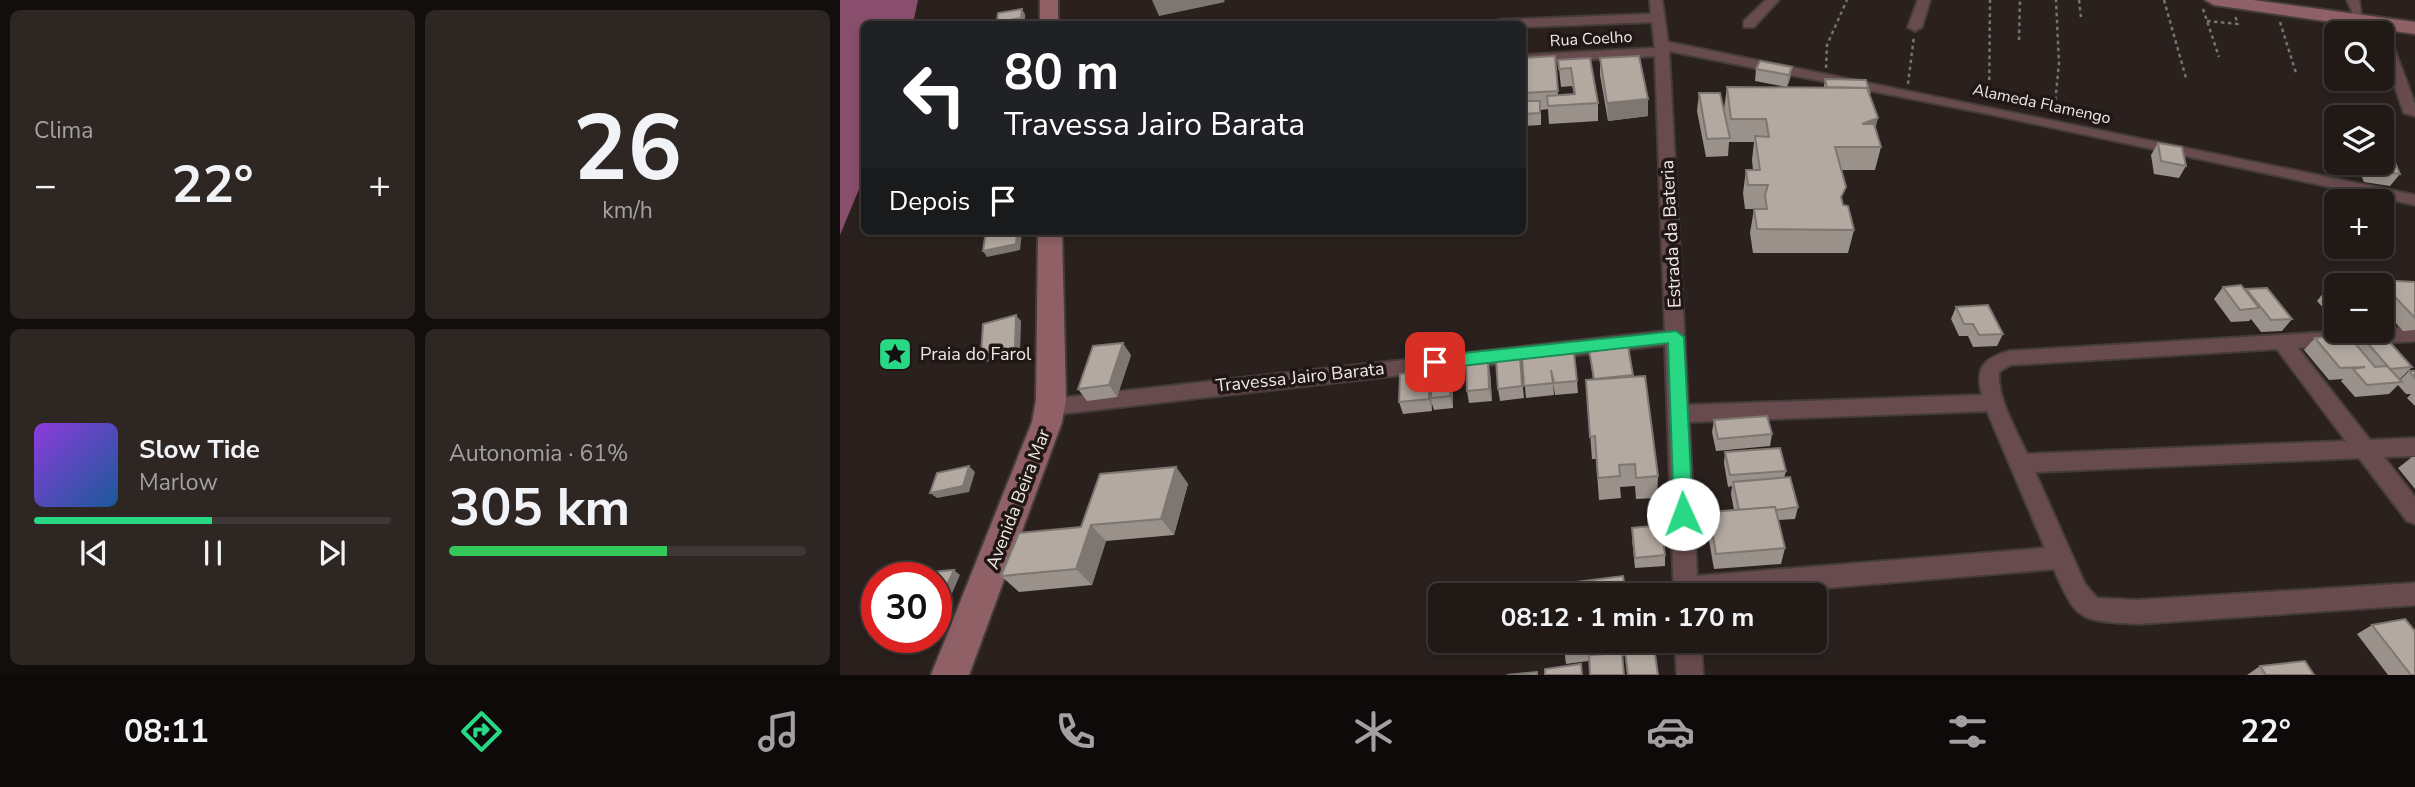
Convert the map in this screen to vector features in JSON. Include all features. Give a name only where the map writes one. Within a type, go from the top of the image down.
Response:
[{"type":"main road","points":[[1049,0],[1049,21]]},
{"type":"main road","points":[[2214,0],[2355,5],[2415,18]]},
{"type":"main road","points":[[2276,4],[2364,21]]},
{"type":"main road","points":[[2394,26],[2415,28]]},
{"type":"main road","name":"Avenida Beira Mar","points":[[950,675],[1041,442],[1051,407],[1051,235]]},
{"type":"street","points":[[1749,24],[1773,0]]},
{"type":"street","points":[[1915,27],[1924,0]]},
{"type":"street","points":[[1526,21],[1657,9]]},
{"type":"street","name":"Estrada da Bateria","points":[[1657,9],[1662,48],[1686,583]]},
{"type":"street","name":"Alameda Flamengo","points":[[1662,48],[1907,93],[2415,200]]},
{"type":"street","name":"Rua Coelho","points":[[1526,58],[1662,48]]},
{"type":"street","points":[[2394,66],[2411,113]]},
{"type":"street","points":[[2415,334],[2284,344],[2009,358],[1989,367],[1987,374],[1994,403],[2062,558],[2083,602],[2091,608],[2110,612],[2415,594]]},
{"type":"street","name":"Travessa Jairo Barata","points":[[1051,407],[1676,337]]},
{"type":"street","points":[[2284,344],[2415,514]]},
{"type":"street","points":[[1680,414],[1994,403]]},
{"type":"street","points":[[2022,463],[2415,447]]},
{"type":"street","points":[[1786,583],[2062,558]]},
{"type":"street","points":[[1689,653],[1690,675]]},
{"type":"path","points":[[1826,77],[1827,45],[1847,0]]},
{"type":"path","points":[[1989,110],[1990,0]]},
{"type":"path","points":[[2019,40],[2020,0]]},
{"type":"path","points":[[2053,123],[2059,64],[2056,0]]},
{"type":"path","points":[[2079,0],[2081,17]]},
{"type":"path","points":[[2164,0],[2186,78]]},
{"type":"path","points":[[2200,0],[2219,57]]},
{"type":"path","points":[[2276,4],[2296,73]]},
{"type":"path","points":[[1907,93],[1915,27]]},
{"type":"shaded area","points":[[840,0],[918,0],[914,21],[861,21],[861,184],[840,235]]},
{"type":"building","points":[[1022,9],[1021,18],[1003,21],[997,21],[998,13]]},
{"type":"building","points":[[1555,56],[1558,91],[1526,93],[1526,58]]},
{"type":"building","points":[[1639,56],[1648,99],[1607,103],[1600,58]]},
{"type":"building","points":[[1590,58],[1598,103],[1548,106],[1547,96],[1575,94],[1571,68],[1559,69],[1558,60]]},
{"type":"building","points":[[1760,61],[1792,67],[1789,75],[1756,69]]},
{"type":"building","points":[[1825,79],[1866,80],[1870,94],[1867,88],[1827,87]]},
{"type":"building","points":[[1727,87],[1867,88],[1878,118],[1862,124],[1874,124],[1881,147],[1835,147],[1846,187],[1841,197],[1843,205],[1848,206],[1854,230],[1757,229],[1754,209],[1767,209],[1765,195],[1768,185],[1748,185],[1746,170],[1760,170],[1755,136],[1769,137],[1766,119],[1731,119]]},
{"type":"building","points":[[1699,93],[1720,93],[1730,138],[1707,139]]},
{"type":"building","points":[[1526,101],[1540,101],[1540,113],[1526,114]]},
{"type":"building","points":[[2158,143],[2182,147],[2186,166],[2161,161]]},
{"type":"building","points":[[2394,160],[2400,174],[2394,173]]},
{"type":"building","points":[[985,235],[1017,235],[1016,244],[983,251]]},
{"type":"building","points":[[2394,281],[2415,282],[2415,318],[2394,296]]},
{"type":"building","points":[[2241,285],[2259,308],[2240,310],[2223,287]]},
{"type":"building","points":[[2267,288],[2292,319],[2271,320],[2246,289]]},
{"type":"building","points":[[1988,305],[2003,334],[1979,335],[1973,324],[1964,324],[1956,307]]},
{"type":"building","points":[[1016,315],[1015,347],[981,356],[983,324]]},
{"type":"building","points":[[2324,337],[2324,343],[2355,343],[2375,367],[2387,366],[2402,382],[2367,385],[2353,369],[2365,367],[2340,368],[2315,338]]},
{"type":"building","points":[[1123,343],[1109,385],[1078,389],[1093,346]]},
{"type":"building","points":[[2367,343],[2390,343],[2412,367],[2390,369]]},
{"type":"building","points":[[1628,346],[1633,375],[1594,379],[1589,350]]},
{"type":"building","points":[[1574,353],[1577,381],[1554,383],[1551,370],[1553,383],[1524,386],[1522,356]]},
{"type":"building","points":[[1520,357],[1522,386],[1498,389],[1496,360]]},
{"type":"building","points":[[1488,360],[1489,389],[1467,391],[1466,363]]},
{"type":"building","points":[[1450,368],[1450,396],[1431,398],[1431,370]]},
{"type":"building","points":[[1430,371],[1429,399],[1399,402],[1400,374]]},
{"type":"building","points":[[1645,376],[1658,476],[1636,478],[1635,464],[1619,465],[1620,476],[1598,478],[1595,436],[1590,437],[1586,380]]},
{"type":"building","points":[[1767,416],[1772,434],[1718,439],[1714,420]]},
{"type":"building","points":[[1780,448],[1786,471],[1730,475],[1725,452]]},
{"type":"building","points":[[969,466],[963,486],[930,493],[937,473]]},
{"type":"building","points":[[1176,467],[1161,519],[1091,525],[1076,569],[1001,576],[1019,533],[1081,527],[1100,474]]},
{"type":"building","points":[[1790,477],[1798,507],[1739,510],[1733,482]]},
{"type":"building","points":[[1775,507],[1785,548],[1716,554],[1709,512]]},
{"type":"building","points":[[1661,525],[1665,555],[1635,558],[1632,528]]},
{"type":"building","points":[[1623,576],[1624,583],[1575,583]]},
{"type":"building","points":[[2405,619],[2415,631],[2415,675],[2411,675],[2372,625]]},
{"type":"building","points":[[1622,653],[1624,675],[1590,675],[1589,655]]},
{"type":"building","points":[[1625,653],[1655,653],[1658,675],[1628,675]]},
{"type":"building","points":[[2305,661],[2314,675],[2266,675],[2260,666]]},
{"type":"building","points":[[1581,664],[1582,675],[1545,675],[1545,669]]},
{"type":"building","points":[[1537,672],[1537,675],[1507,675]]},
{"type":"place","name":"Praia do Farol","points":[[895,354]]},
{"type":"route","points":[[1435,362],[1676,337],[1683,514]]}]
